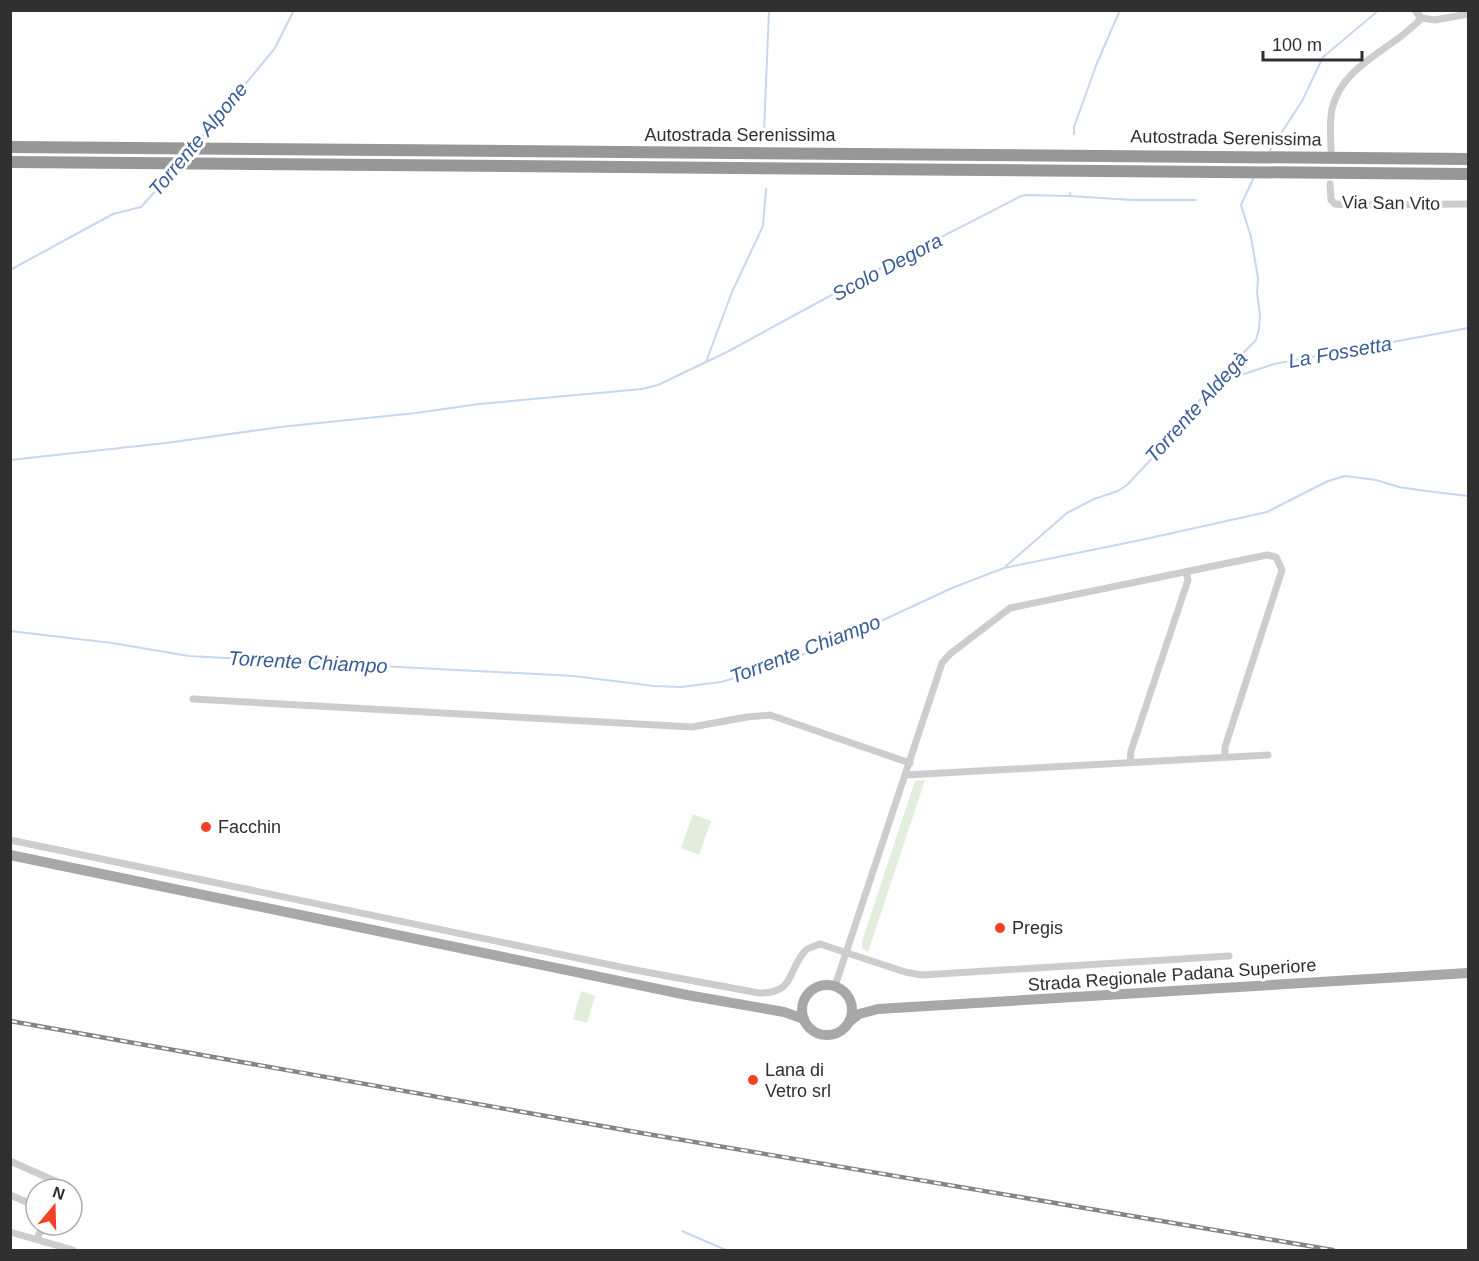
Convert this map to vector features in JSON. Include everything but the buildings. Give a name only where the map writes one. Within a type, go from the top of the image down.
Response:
[{"type":"highway","name":"Autostrada Serenissima","points":[[10,147],[1468,159]]},
{"type":"highway","name":"Autostrada Serenissima","points":[[10,162],[1468,174]]},
{"type":"main road","points":[[10,855],[697,997],[764,1009],[784,1012],[804,1019],[814,1032],[830,1035],[838,1033],[850,1021],[853,1009],[849,997],[841,988],[835,986],[819,986],[812,990],[803,1003],[788,1010],[764,1009]]},
{"type":"main road","name":"Strada Regionale Padana Superiore","points":[[850,1021],[859,1014],[878,1010],[1468,973]]},
{"type":"main road","name":"Strada Regionale Padana Superiore","points":[[849,997],[859,1006],[878,1010]]},
{"type":"main road","points":[[803,1003],[804,1019]]},
{"type":"street","points":[[1415,10],[1421,18],[1435,20],[1468,14]]},
{"type":"street","points":[[1331,151],[1332,111],[1342,87],[1360,65],[1399,39],[1421,19],[1415,10]]},
{"type":"street","name":"Via San Vito","points":[[1330,184],[1331,200],[1335,204],[1468,204]]},
{"type":"street","points":[[835,986],[942,663],[950,654],[1010,608],[1267,555],[1276,557],[1281,570],[1225,747],[1225,757]]},
{"type":"street","points":[[1130,762],[1131,751],[1188,580],[1186,572]]},
{"type":"street","points":[[193,699],[692,727],[770,715],[909,763]]},
{"type":"street","points":[[906,775],[1268,755]]},
{"type":"street","points":[[10,840],[635,970],[759,993],[772,993],[783,988],[807,950],[820,944],[905,972],[922,975],[1229,956]]},
{"type":"street","points":[[10,1161],[46,1177]]},
{"type":"street","points":[[10,1194],[24,1200]]},
{"type":"street","points":[[10,1232],[73,1251]]},
{"type":"green space","points":[[925,780],[868,952],[862,948],[862,941],[915,781]]},
{"type":"green space","points":[[693,814],[711,821],[699,855],[681,848]]},
{"type":"green space","points":[[581,991],[595,996],[587,1023],[573,1019]]},
{"type":"waterway","name":"Torrente Alpone","points":[[197,143],[275,48],[294,10]]},
{"type":"waterway","points":[[764,131],[769,10]]},
{"type":"waterway","name":"Scolo Degora","points":[[1074,134],[1074,127],[1097,63],[1120,10]]},
{"type":"waterway","name":"Torrente Aldegà","points":[[1269,152],[1302,101],[1323,57],[1379,10]]},
{"type":"waterway","name":"Torrente Alpone","points":[[10,270],[113,214],[141,207],[176,168]]},
{"type":"waterway","name":"Torrente Aldegà","points":[[1006,566],[1067,513],[1127,485],[1155,455],[1211,386],[1256,340],[1260,314],[1257,293],[1258,278],[1251,237],[1241,205],[1254,177]]},
{"type":"waterway","points":[[706,362],[732,292],[763,226],[766,189]]},
{"type":"waterway","points":[[10,460],[479,404],[642,389],[658,385],[727,352],[883,267],[1019,197],[1025,195],[1070,196],[1070,193]]},
{"type":"waterway","points":[[1070,196],[1132,200],[1196,200]]},
{"type":"waterway","name":"La Fossetta","points":[[1217,383],[1274,364],[1468,328]]},
{"type":"waterway","name":"Torrente Chiampo","points":[[10,631],[112,643],[189,656],[574,676],[681,687],[721,682],[762,670],[838,641],[952,588],[1004,568],[1267,512],[1328,481],[1345,476],[1376,480],[1399,487],[1468,496]]},
{"type":"waterway","points":[[682,1231],[726,1250]]},
{"type":"railway","points":[[10,1021],[647,1134],[1333,1250]]},
{"type":"place","name":"Facchin","points":[[206,827]]},
{"type":"place","name":"Pregis","points":[[1000,928]]},
{"type":"place","name":"Lana di Vetro srl","points":[[753,1080]]}]
